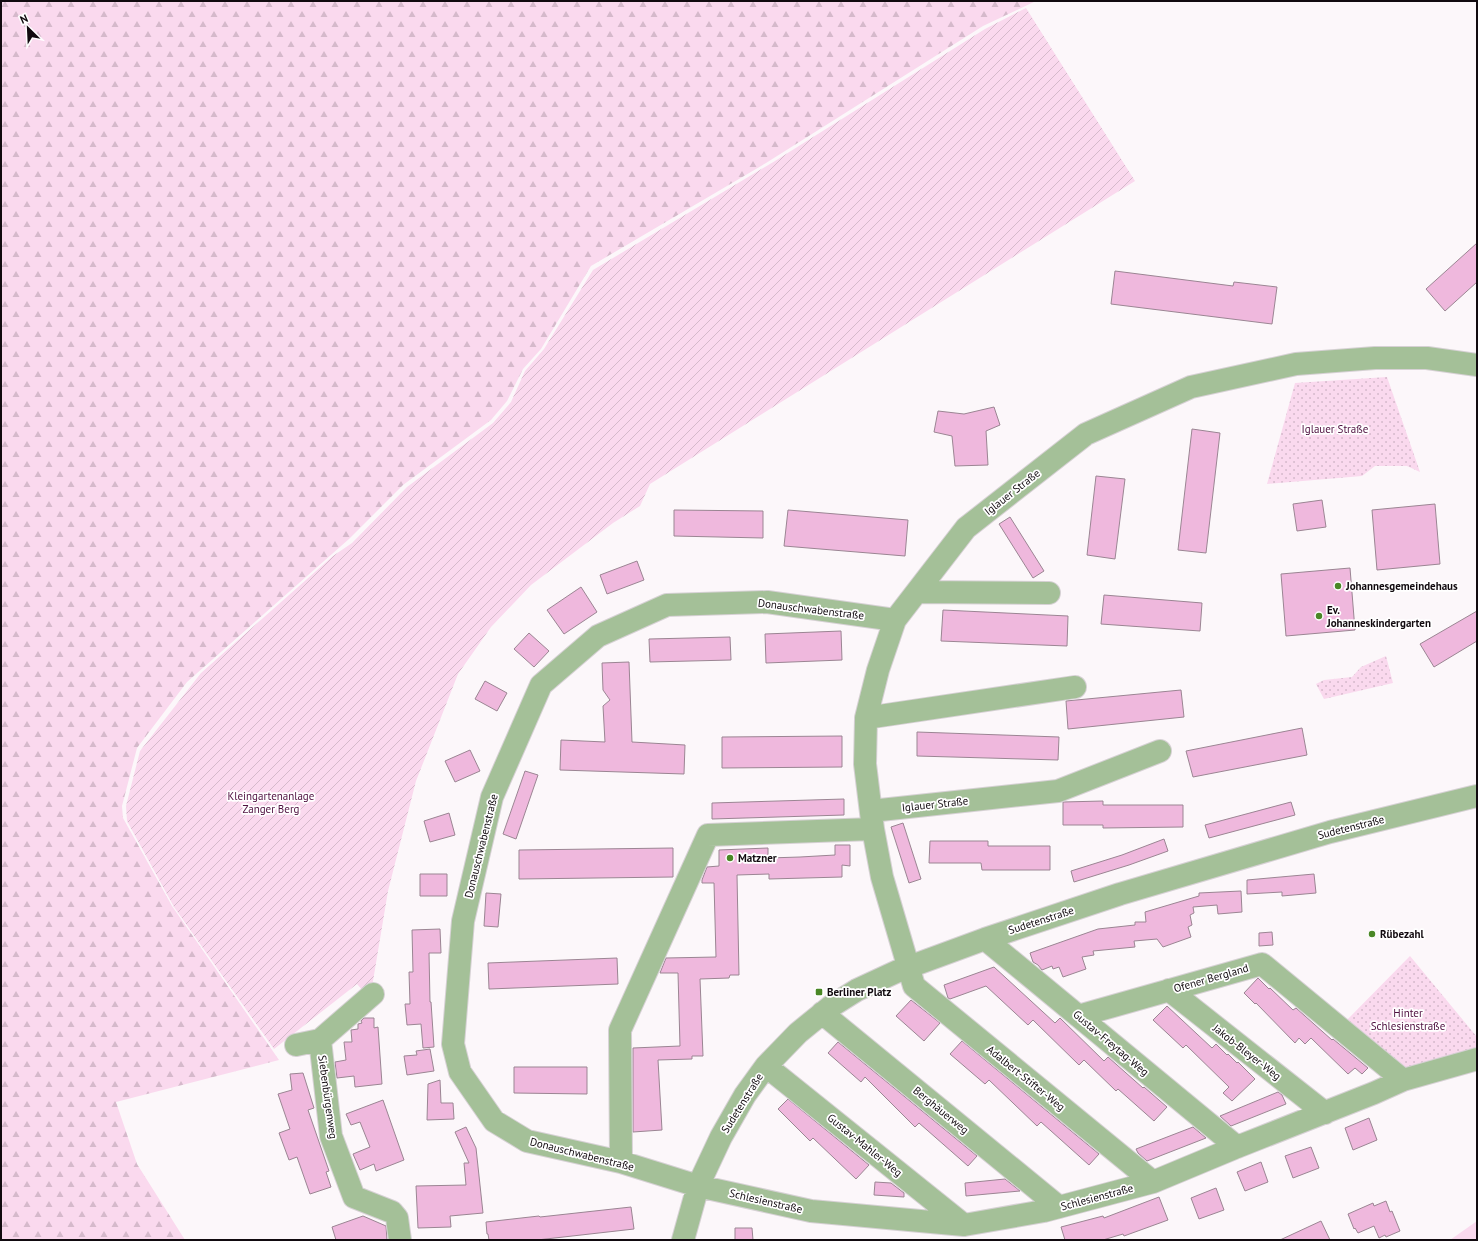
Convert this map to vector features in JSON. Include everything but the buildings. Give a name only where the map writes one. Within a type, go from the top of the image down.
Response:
[{"type":"street","name":"Iglauer Straße","points":[[908,967],[882,877],[872,820],[865,764],[866,718],[878,670],[895,620],[966,528],[1086,434],[1191,387],[1296,364],[1375,358],[1427,358],[1477,365]]},
{"type":"street","points":[[917,592],[1049,594]]},
{"type":"street","name":"Donauschwabenstraße","points":[[698,1186],[621,1162],[527,1141],[494,1120],[460,1072],[454,1044],[463,921],[492,797],[541,685],[598,636],[667,605],[767,602],[895,620]]},
{"type":"street","points":[[866,718],[1075,687]]},
{"type":"street","name":"Iglauer Straße","points":[[872,820],[1058,791],[1160,751]]},
{"type":"street","name":"Sudetenstraße","points":[[683,1240],[698,1186],[721,1137],[745,1095],[766,1066],[798,1033],[822,1013],[857,990],[908,967],[985,939],[1120,894],[1330,832],[1477,796]]},
{"type":"street","points":[[621,1162],[620,1030],[708,835],[872,820]]},
{"type":"street","name":"Gustav-Freytag-Weg","points":[[985,939],[1237,1147]]},
{"type":"street","name":"Ofener Bergland","points":[[1078,1016],[1262,964],[1403,1080]]},
{"type":"street","name":"Adalbert-Stifter-Weg","points":[[908,967],[914,986],[1153,1182]]},
{"type":"street","name":"Jakob-Bleyer-Weg","points":[[1169,990],[1325,1113]]},
{"type":"street","name":"Siebenbürgenweg","points":[[373,994],[320,1040],[331,1136],[354,1197],[392,1212],[397,1218],[400,1240]]},
{"type":"street","name":"Berghäuerweg","points":[[822,1013],[1059,1207]]},
{"type":"street","points":[[296,1045],[320,1040]]},
{"type":"street","name":"Schlesienstraße","points":[[698,1186],[811,1211],[964,1224],[1059,1207],[1153,1182],[1403,1080],[1477,1059]]},
{"type":"street","name":"Gustav-Mahler-Weg","points":[[766,1066],[964,1224]]},
{"type":"green space","points":[[1,1],[1036,1],[983,26],[766,163],[591,266],[541,349],[523,369],[507,401],[491,420],[403,485],[349,539],[187,682],[137,748],[122,806],[123,818],[172,906],[279,1060],[116,1102],[137,1164],[185,1240],[1,1240]]},
{"type":"green space","name":"Kleingartenanlage Zanger Berg","points":[[1026,8],[1135,181],[650,484],[640,506],[613,523],[531,585],[491,627],[458,674],[416,781],[388,891],[370,999],[357,984],[274,1049],[174,907],[127,821],[126,806],[140,751],[201,673],[333,556],[352,543],[407,487],[493,423],[511,402],[525,371],[544,349],[593,270],[775,161],[985,29]]},
{"type":"green space","name":"Iglauer Straße","points":[[1387,377],[1420,472],[1407,466],[1375,466],[1362,476],[1267,484],[1295,383]]},
{"type":"green space","points":[[1386,656],[1393,683],[1324,699],[1316,684],[1324,680],[1352,677],[1361,667]]},
{"type":"green space","name":"Hinter Schlesienstraße","points":[[1410,956],[1477,1037],[1477,1047],[1406,1071],[1344,1023]]},
{"type":"green space","points":[[1477,1221],[1477,1240],[1450,1240]]},
{"type":"place","name":"Johannesgemeindehaus","points":[[1338,586]]},
{"type":"place","name":"Ev. Johanneskindergarten","points":[[1319,616]]},
{"type":"place","name":"Matzner","points":[[730,858]]},
{"type":"place","name":"Rübezahl","points":[[1372,934]]},
{"type":"place","name":"Berliner Platz","points":[[819,992]]}]
